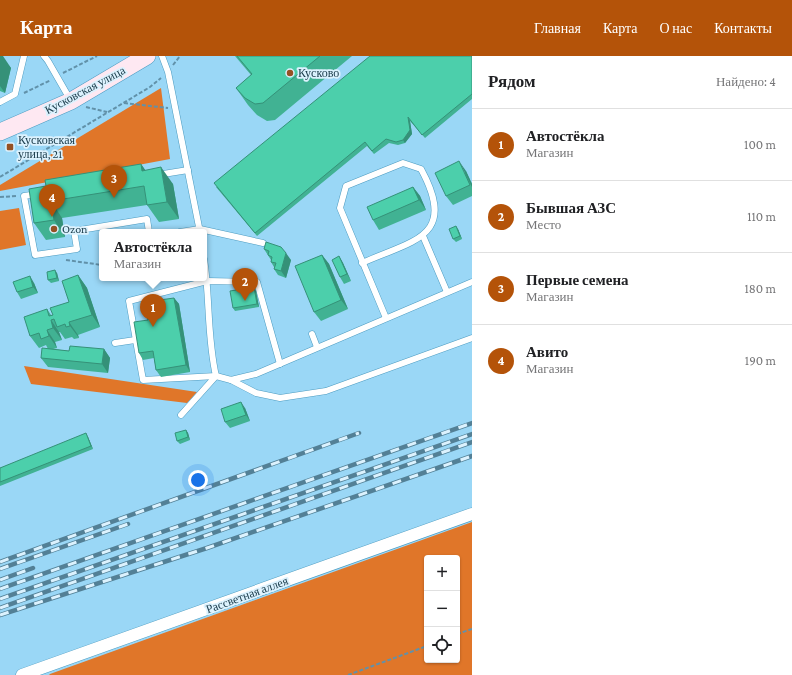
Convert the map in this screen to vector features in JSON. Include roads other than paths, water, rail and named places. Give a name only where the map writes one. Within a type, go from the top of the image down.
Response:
[{"type":"street","name":"Кусковская улица","points":[[1,129],[71,101],[147,56]]},
{"type":"street","name":"Рассветная аллея","points":[[22,675],[472,514]]},
{"type":"lane","points":[[0,102],[15,94],[24,56]]},
{"type":"lane","points":[[44,56],[71,101]]},
{"type":"lane","points":[[162,56],[168,72],[200,229]]},
{"type":"lane","points":[[362,263],[423,236],[432,224],[436,210],[432,190],[421,169],[403,163],[346,186],[340,208],[362,263],[386,318]]},
{"type":"lane","points":[[148,176],[188,170]]},
{"type":"lane","points":[[47,192],[24,196],[35,255],[77,249],[74,231],[147,219],[149,229]]},
{"type":"lane","points":[[207,231],[263,243]]},
{"type":"lane","points":[[423,236],[447,292]]},
{"type":"lane","points":[[231,380],[256,374],[280,364],[469,283],[472,278]]},
{"type":"lane","points":[[207,281],[212,359],[216,376]]},
{"type":"lane","points":[[280,364],[257,282],[207,281],[129,301],[143,380],[216,376],[231,380],[256,393],[280,398],[326,391],[472,338]]},
{"type":"lane","points":[[312,334],[317,348]]},
{"type":"lane","points":[[115,343],[135,340]]},
{"type":"lane","points":[[181,415],[216,376]]},
{"type":"railway","points":[[0,589],[472,423]]},
{"type":"railway","points":[[0,562],[359,433]]},
{"type":"railway","points":[[0,599],[472,434]]},
{"type":"railway","points":[[0,608],[472,442]]},
{"type":"railway","points":[[0,615],[207,548],[472,456]]},
{"type":"railway","points":[[0,569],[128,524]]},
{"type":"railway","points":[[0,580],[33,568]]},
{"type":"place","name":"Кусково","points":[[290,73]]},
{"type":"place","name":"Кусковская улица, 21","points":[[10,147]]},
{"type":"place","name":"Первые семена","points":[[114,198]]},
{"type":"place","name":"Авито","points":[[52,217]]},
{"type":"place","name":"Ozon","points":[[54,229]]},
{"type":"place","name":"Бывшая АЗС","points":[[245,301]]},
{"type":"place","name":"Автостёкла","points":[[153,327]]}]
